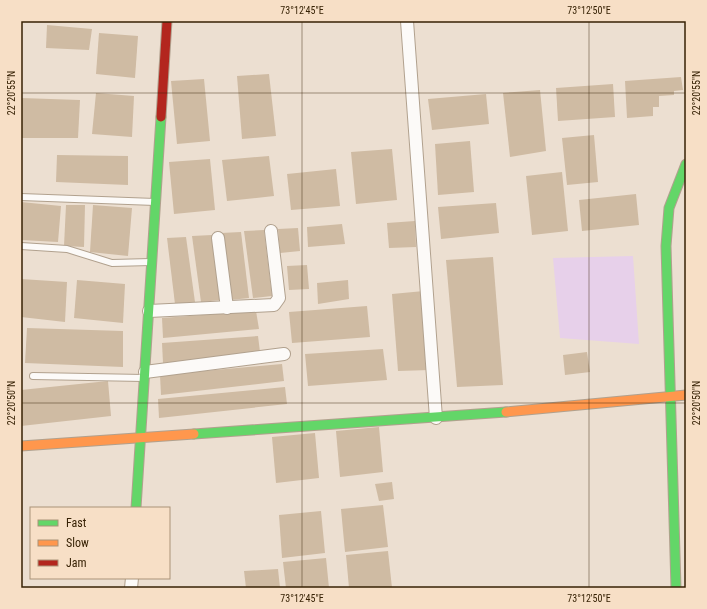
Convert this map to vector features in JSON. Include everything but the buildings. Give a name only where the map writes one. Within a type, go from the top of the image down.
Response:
[{"type":"street","points":[[136,507],[168,21]]},
{"type":"street","points":[[407,21],[436,418]]},
{"type":"street","points":[[676,588],[667,231],[669,208],[686,164]]},
{"type":"street","points":[[149,311],[269,306],[278,302],[271,231]]},
{"type":"street","points":[[218,238],[227,308]]},
{"type":"street","points":[[145,375],[284,354]]},
{"type":"street","points":[[21,446],[436,418],[686,395]]},
{"type":"lane","points":[[21,197],[156,202]]},
{"type":"lane","points":[[21,246],[66,249],[112,263],[152,262]]},
{"type":"lane","points":[[33,376],[145,375]]},
{"type":"shaded area","points":[[633,256],[639,344],[560,338],[553,258]]},
{"type":"traffic: fast","points":[[136,507],[161,117]]},
{"type":"traffic: fast","points":[[676,588],[666,246],[669,208],[686,164]]},
{"type":"traffic: fast","points":[[194,434],[506,412]]},
{"type":"traffic: slow","points":[[506,412],[686,395]]},
{"type":"traffic: slow","points":[[21,446],[194,434]]},
{"type":"traffic: jam","points":[[161,117],[167,21]]}]
